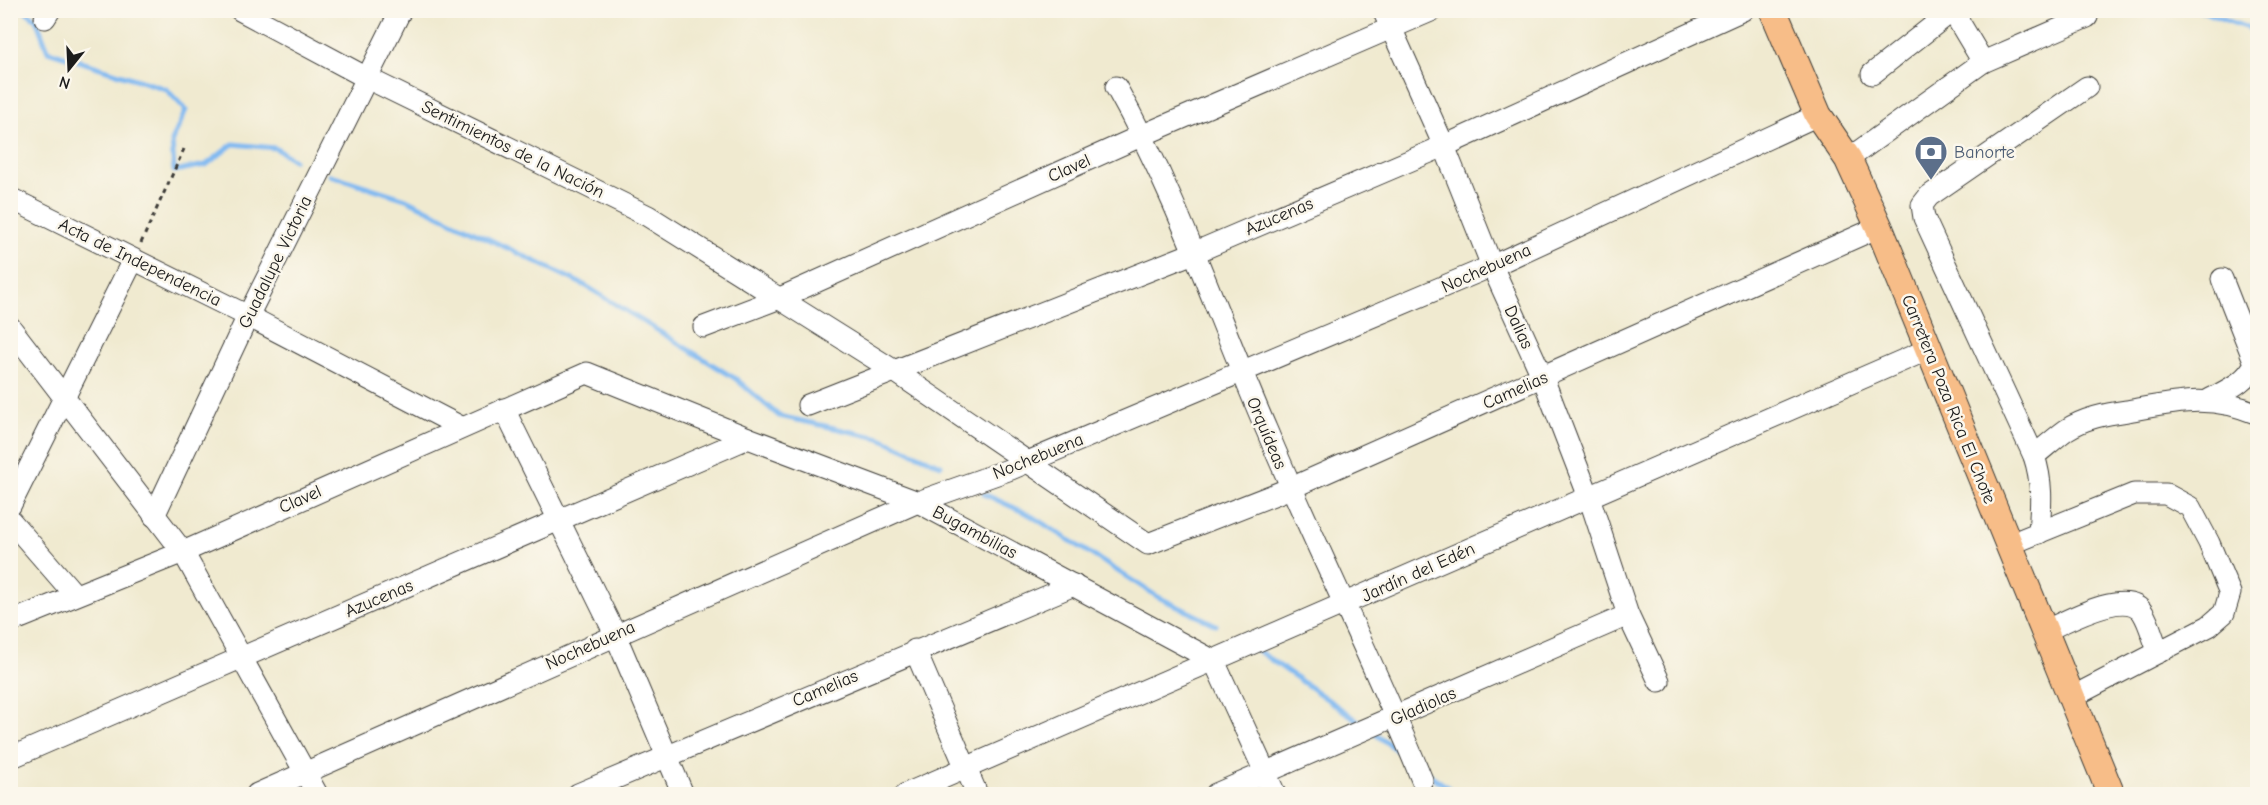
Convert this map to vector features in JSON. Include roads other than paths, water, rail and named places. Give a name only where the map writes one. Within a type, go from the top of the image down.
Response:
[{"type":"main road","name":"Carretera Poza Rica El Chote","points":[[1773,10],[1818,115],[1848,159],[1879,227],[2111,795]]},
{"type":"street","name":"Guadalupe Victoria","points":[[154,516],[248,316],[401,10]]},
{"type":"street","name":"Clavel","points":[[704,327],[780,298],[1143,135],[1387,20],[1433,10]]},
{"type":"street","name":"Azucenas","points":[[808,405],[1196,252],[1444,146],[1708,18],[1743,10]]},
{"type":"street","points":[[1872,74],[1952,11],[1983,62]]},
{"type":"street","name":"Sentimientos de la Nación","points":[[254,13],[367,78],[648,216],[893,370],[1020,465],[1148,544]]},
{"type":"street","points":[[1848,159],[1983,62],[2087,16]]},
{"type":"street","name":"Dalias","points":[[1387,20],[1444,146],[1492,266],[1543,378],[1589,497],[1628,615],[1659,681]]},
{"type":"street","name":"Orquídeas","points":[[1116,87],[1143,135],[1196,252],[1241,371],[1290,488],[1345,604],[1392,720],[1422,780]]},
{"type":"street","points":[[2039,533],[2042,498],[2040,476],[2034,456],[1924,218],[1922,206],[1929,196],[2087,87]]},
{"type":"street","name":"Nochebuena","points":[[257,795],[615,634],[918,502],[1020,465],[1492,266],[1818,115]]},
{"type":"street","name":"Acta de Independencia","points":[[10,198],[248,316],[461,427]]},
{"type":"street","name":"Camelias","points":[[1148,544],[1290,488],[1543,378],[1879,227]]},
{"type":"street","points":[[10,507],[67,398],[133,260]]},
{"type":"street","points":[[2207,401],[2242,381],[2250,374],[2255,363],[2222,279]]},
{"type":"street","points":[[10,327],[67,398],[183,552],[317,795]]},
{"type":"street","name":"Jardín del Edén","points":[[906,795],[1929,349]]},
{"type":"street","name":"Clavel","points":[[10,622],[183,552],[587,373]]},
{"type":"street","name":"Bugambilias","points":[[587,373],[748,438],[918,502],[1214,660]]},
{"type":"street","points":[[2034,456],[2067,430],[2083,422],[2154,405],[2184,400],[2207,401],[2237,405],[2258,414]]},
{"type":"street","points":[[504,409],[615,634],[683,795]]},
{"type":"street","name":"Azucenas","points":[[10,758],[748,438]]},
{"type":"street","points":[[2008,545],[2134,494],[2166,494],[2190,507],[2230,593],[2224,613],[2209,626],[2070,698]]},
{"type":"street","points":[[10,520],[75,595]]},
{"type":"street","name":"Camelias","points":[[578,795],[915,650],[1074,585]]},
{"type":"street","points":[[2043,632],[2097,607],[2129,604],[2142,612],[2159,652]]},
{"type":"street","name":"Gladiolas","points":[[1216,795],[1628,615]]},
{"type":"street","points":[[915,650],[977,795]]},
{"type":"street","points":[[1214,660],[1275,795]]},
{"type":"waterway","points":[[24,10],[36,19],[48,51],[166,89],[186,110],[172,141],[174,171],[206,165],[233,144],[275,148],[294,160]]},
{"type":"waterway","points":[[2199,10],[2258,32]]},
{"type":"waterway","points":[[330,175],[406,199],[586,286],[736,379],[779,416],[880,438],[941,465]]},
{"type":"waterway","points":[[984,494],[1030,515],[1158,597],[1216,625]]},
{"type":"waterway","points":[[1257,650],[1364,725]]},
{"type":"waterway","points":[[1373,732],[1404,756]]},
{"type":"waterway","points":[[1426,772],[1457,794]]},
{"type":"place","name":"Banorte","points":[[1931,181]]}]
